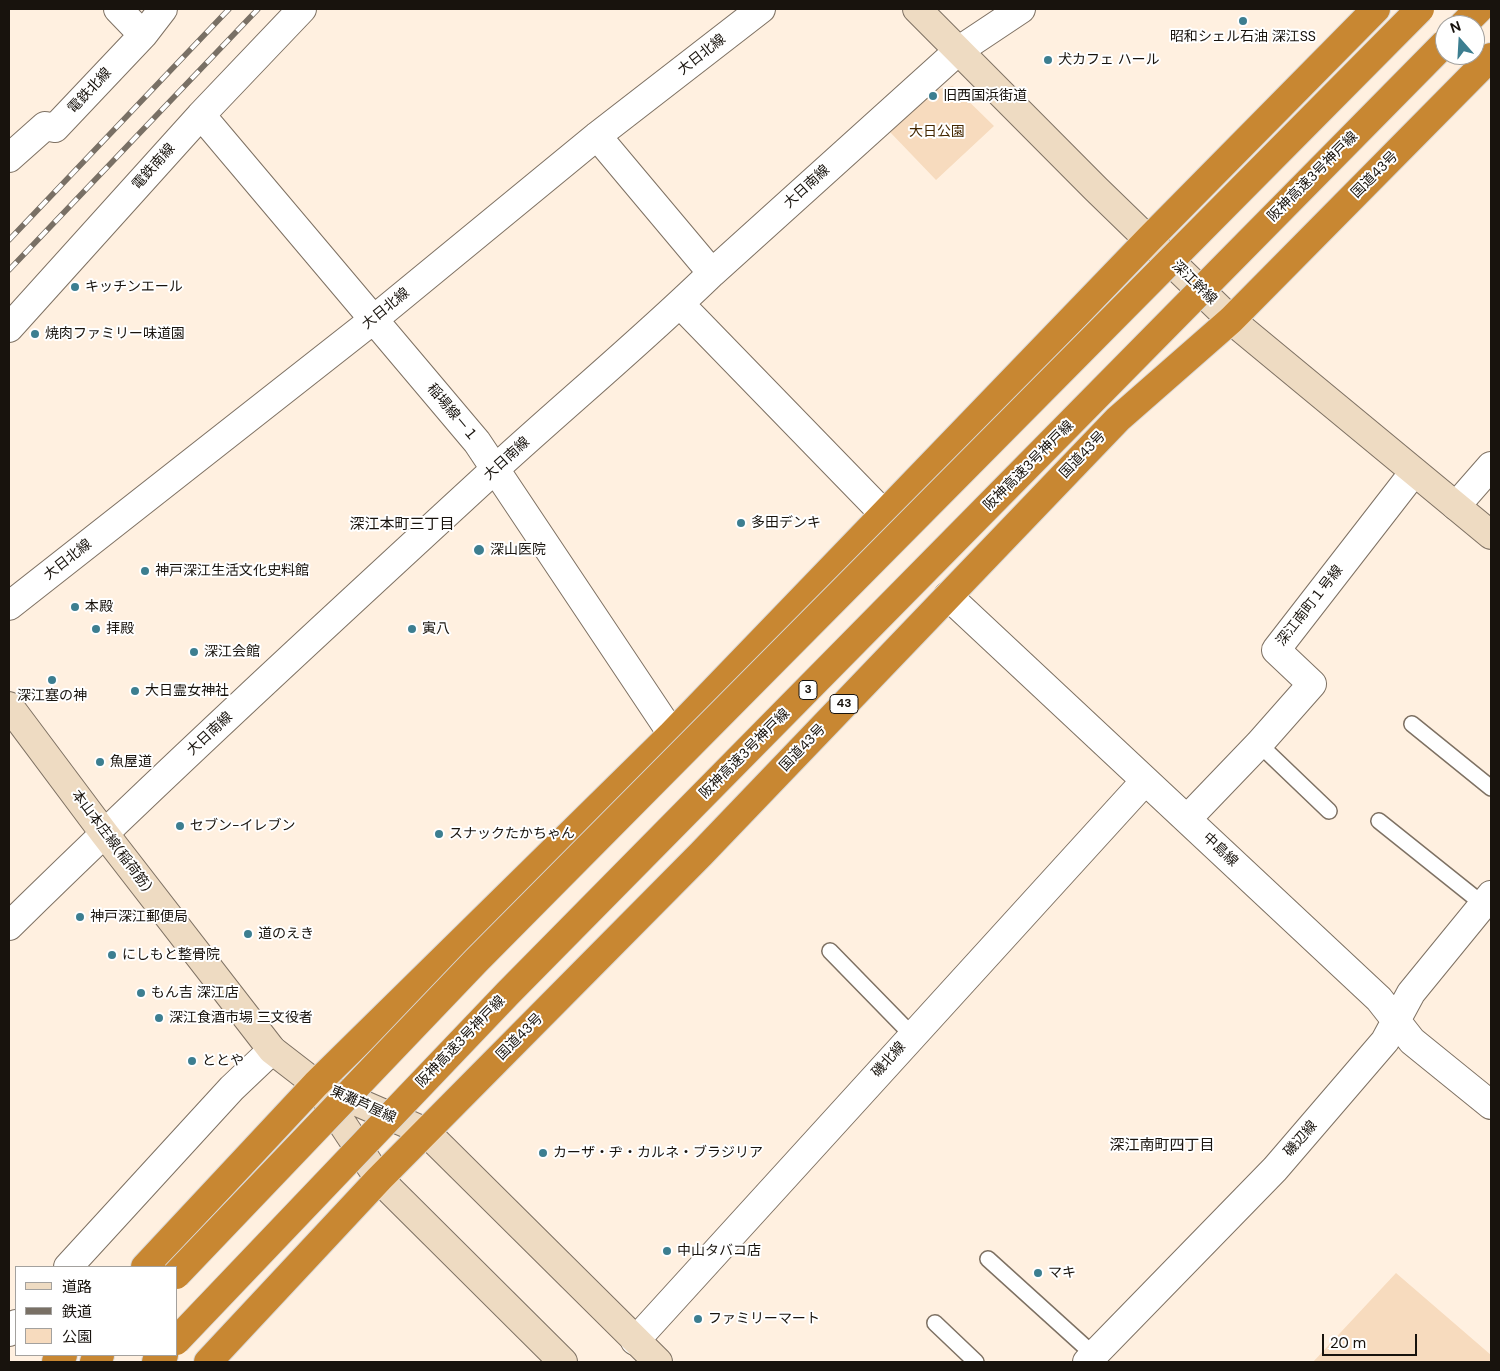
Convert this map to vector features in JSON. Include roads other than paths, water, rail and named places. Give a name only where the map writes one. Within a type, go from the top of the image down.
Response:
[{"type":"highway","points":[[146,1266],[316,1084],[672,734],[1149,239],[1376,9]]},
{"type":"highway","points":[[178,1272],[476,961],[1420,9]]},
{"type":"highway","name":"阪神高速3号神戸線","points":[[178,1339],[508,993],[1435,53]]},
{"type":"highway","name":"国道43号","points":[[208,1362],[379,1179],[701,854],[1118,419],[1231,320],[1491,57]]},
{"type":"street","points":[[118,9],[143,35]]},
{"type":"street","name":"電鉄北線","points":[[9,158],[45,126],[55,128],[143,35],[164,9]]},
{"type":"street","name":"電鉄南線","points":[[9,328],[201,115],[302,9]]},
{"type":"street","name":"大日北線","points":[[9,606],[373,320],[597,136],[761,9]]},
{"type":"street","name":"深江幹線","points":[[917,9],[1231,320],[1491,535]]},
{"type":"street","name":"大日南線","points":[[9,926],[104,833],[496,469],[712,273],[958,51],[1021,9]]},
{"type":"street","name":"稲場線－１","points":[[201,115],[477,442],[672,734]]},
{"type":"street","points":[[597,136],[712,273]]},
{"type":"street","points":[[680,304],[884,514]]},
{"type":"street","points":[[1456,506],[1491,466]]},
{"type":"street","name":"深江南町１号線","points":[[1187,819],[1259,744],[1312,684],[1276,650],[1414,472]]},
{"type":"street","name":"中島線","points":[[948,596],[1379,999],[1412,1041],[1491,1105]]},
{"type":"street","name":"本山本庄線(稲荷筋)","points":[[9,706],[104,833],[272,1050],[316,1084]]},
{"type":"street","name":"磯北線","points":[[635,1340],[1145,781]]},
{"type":"street","name":"磯辺線","points":[[1091,1359],[1275,1169],[1385,1041],[1411,993],[1488,900]]},
{"type":"street","points":[[69,1266],[232,1088],[272,1050]]},
{"type":"street","name":"東灘芦屋線","points":[[316,1084],[426,1132],[658,1362]]},
{"type":"street","name":"東灘芦屋線","points":[[316,1084],[379,1179],[563,1362]]},
{"type":"lane","points":[[1412,724],[1491,788]]},
{"type":"lane","points":[[1259,744],[1329,811]]},
{"type":"lane","points":[[1379,821],[1488,900]]},
{"type":"lane","points":[[830,951],[912,1035]]},
{"type":"lane","points":[[988,1259],[1091,1359]]},
{"type":"lane","points":[[935,1323],[976,1362]]},
{"type":"railway","points":[[9,240],[229,9]]},
{"type":"railway","points":[[9,270],[258,9]]},
{"type":"place","name":"昭和シェル石油 深江SS","points":[[1243,21]]},
{"type":"place","name":"犬カフェ ハール","points":[[1048,60]]},
{"type":"place","name":"旧西国浜街道","points":[[933,96]]},
{"type":"place","name":"キッチンエール","points":[[75,287]]},
{"type":"place","name":"焼肉ファミリー味道園","points":[[35,334]]},
{"type":"place","name":"多田デンキ","points":[[741,523]]},
{"type":"place","name":"深山医院","points":[[479,550]]},
{"type":"place","name":"神戸深江生活文化史料館","points":[[145,571]]},
{"type":"place","name":"本殿","points":[[75,607]]},
{"type":"place","name":"拝殿","points":[[96,629]]},
{"type":"place","name":"寅八","points":[[412,629]]},
{"type":"place","name":"深江会館","points":[[194,652]]},
{"type":"place","name":"深江塞の神","points":[[52,680]]},
{"type":"place","name":"大日霊女神社","points":[[135,691]]},
{"type":"place","name":"魚屋道","points":[[100,762]]},
{"type":"place","name":"セブン-イレブン","points":[[180,826]]},
{"type":"place","name":"スナックたかちゃん","points":[[439,834]]},
{"type":"place","name":"神戸深江郵便局","points":[[80,917]]},
{"type":"place","name":"道のえき","points":[[248,934]]},
{"type":"place","name":"にしもと整骨院","points":[[112,955]]},
{"type":"place","name":"もん吉 深江店","points":[[141,993]]},
{"type":"place","name":"深江食酒市場 三文役者","points":[[159,1018]]},
{"type":"place","name":"ととや","points":[[192,1061]]},
{"type":"place","name":"カーザ・ヂ・カルネ・ブラジリア","points":[[543,1153]]},
{"type":"place","name":"中山タバコ店","points":[[667,1251]]},
{"type":"place","name":"マキ","points":[[1038,1273]]},
{"type":"place","name":"ファミリーマート","points":[[698,1319]]},
{"type":"district","name":"深江本町三丁目","points":[[402,525]]},
{"type":"district","name":"深江南町四丁目","points":[[1162,1146]]},
{"type":"park label","name":"大日公園","points":[[937,132]]}]
